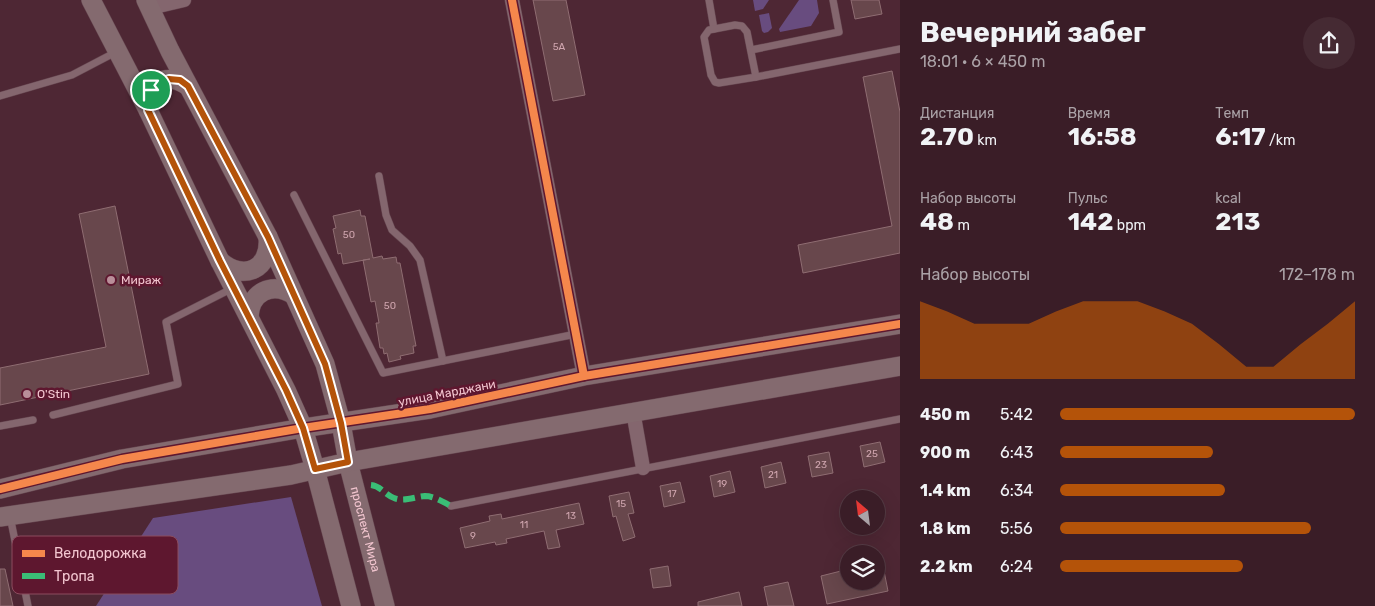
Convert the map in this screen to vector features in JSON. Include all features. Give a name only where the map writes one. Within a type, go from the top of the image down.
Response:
[{"type":"street","points":[[91,0],[148,110],[233,288],[286,390],[303,428],[351,606]]},
{"type":"street","points":[[148,4],[184,0]]},
{"type":"street","points":[[512,0],[584,376]]},
{"type":"street","name":"проспект Мира","points":[[148,4],[188,86],[268,237],[325,364],[385,606]]},
{"type":"street","points":[[148,110],[147,100],[149,94],[159,82],[169,79],[180,80],[188,86]]},
{"type":"street","points":[[220,261],[228,268],[238,272],[249,271],[259,266],[266,258],[269,248],[268,237]]},
{"type":"street","points":[[249,318],[252,302],[264,291],[279,288],[294,294]]},
{"type":"street","name":"улица Марджани","points":[[0,489],[122,459],[303,428],[430,409],[584,376],[900,324]]},
{"type":"street","points":[[5,516],[291,475],[348,462],[900,366]]},
{"type":"street","points":[[634,411],[643,468]]},
{"type":"street","points":[[345,582],[353,588],[363,589],[372,585],[377,576]]},
{"type":"lane","points":[[709,0],[714,29]]},
{"type":"lane","points":[[751,50],[839,32],[833,0]]},
{"type":"lane","points":[[756,77],[747,32],[742,26],[735,25],[714,29],[706,34],[704,40],[712,78],[719,83],[725,83],[756,77],[900,49]]},
{"type":"lane","points":[[0,96],[72,74],[118,50]]},
{"type":"lane","points":[[379,176],[386,216],[392,230],[410,246],[420,260],[443,361]]},
{"type":"lane","points":[[294,195],[383,373],[576,334]]},
{"type":"lane","points":[[53,415],[178,384],[166,322],[233,288]]},
{"type":"lane","points":[[0,426],[33,420]]},
{"type":"lane","points":[[451,506],[900,420]]},
{"type":"lane","points":[[5,516],[12,543]]},
{"type":"shaded area","points":[[753,0],[769,0],[763,9],[755,11]]},
{"type":"shaded area","points":[[799,0],[817,0],[819,13],[811,26],[780,32],[779,29]]},
{"type":"shaded area","points":[[769,13],[772,28],[764,33],[759,15]]},
{"type":"shaded area","points":[[291,497],[322,606],[96,606],[104,594],[178,594],[178,536],[141,536],[153,518]]},
{"type":"building","points":[[533,0],[566,0],[585,95],[553,101]]},
{"type":"building","points":[[851,0],[879,0],[882,14],[855,19]]},
{"type":"building","points":[[892,71],[900,112],[900,253],[803,273],[798,245],[892,226],[863,77]]},
{"type":"building","name":"Мираж","points":[[115,206],[149,374],[0,405],[0,368],[106,347],[79,214]]},
{"type":"building","points":[[360,210],[361,216],[365,216],[373,258],[382,256],[383,259],[396,257],[397,263],[400,263],[416,346],[413,346],[414,353],[400,356],[401,359],[389,362],[387,353],[384,354],[383,348],[380,348],[376,323],[379,323],[375,301],[371,302],[363,260],[343,264],[341,253],[338,254],[333,229],[336,228],[333,216]]},
{"type":"building","points":[[880,442],[885,462],[864,467],[860,446]]},
{"type":"building","points":[[829,452],[833,473],[812,477],[808,456]]},
{"type":"building","points":[[781,462],[786,483],[765,488],[761,467]]},
{"type":"building","points":[[730,471],[735,492],[714,497],[710,476]]},
{"type":"building","points":[[680,482],[685,502],[664,507],[660,486]]},
{"type":"building","points":[[629,492],[634,513],[628,514],[635,537],[623,541],[616,516],[613,517],[609,496]]},
{"type":"building","points":[[579,503],[584,524],[556,530],[560,547],[548,549],[544,531],[506,539],[507,543],[496,545],[495,542],[465,548],[460,528],[490,521],[489,516],[501,514],[502,519]]},
{"type":"building","points":[[668,566],[671,586],[653,588],[650,569]]},
{"type":"building","points":[[0,569],[5,569],[13,606],[0,606]]},
{"type":"building","points":[[840,571],[840,590],[885,590],[885,576],[888,591],[827,604],[821,576]]},
{"type":"building","points":[[788,582],[794,606],[768,606],[764,587]]},
{"type":"building","points":[[739,592],[742,606],[698,606],[698,602]]},
{"type":"marked path","points":[[371,485],[398,499],[428,496],[451,506]]},
{"type":"cycle path","points":[[512,0],[584,376]]},
{"type":"cycle path","points":[[0,489],[122,459],[303,428],[430,409],[584,376],[900,324]]},
{"type":"place","name":"Мираж","points":[[111,280]]},
{"type":"place","name":"O'Stin","points":[[27,394]]},
{"type":"route","points":[[169,79],[180,80],[188,86],[268,237],[325,364],[341,423],[348,462],[315,469],[303,428],[286,390],[233,288],[148,110],[147,100],[151,90],[159,82],[169,79]]}]
